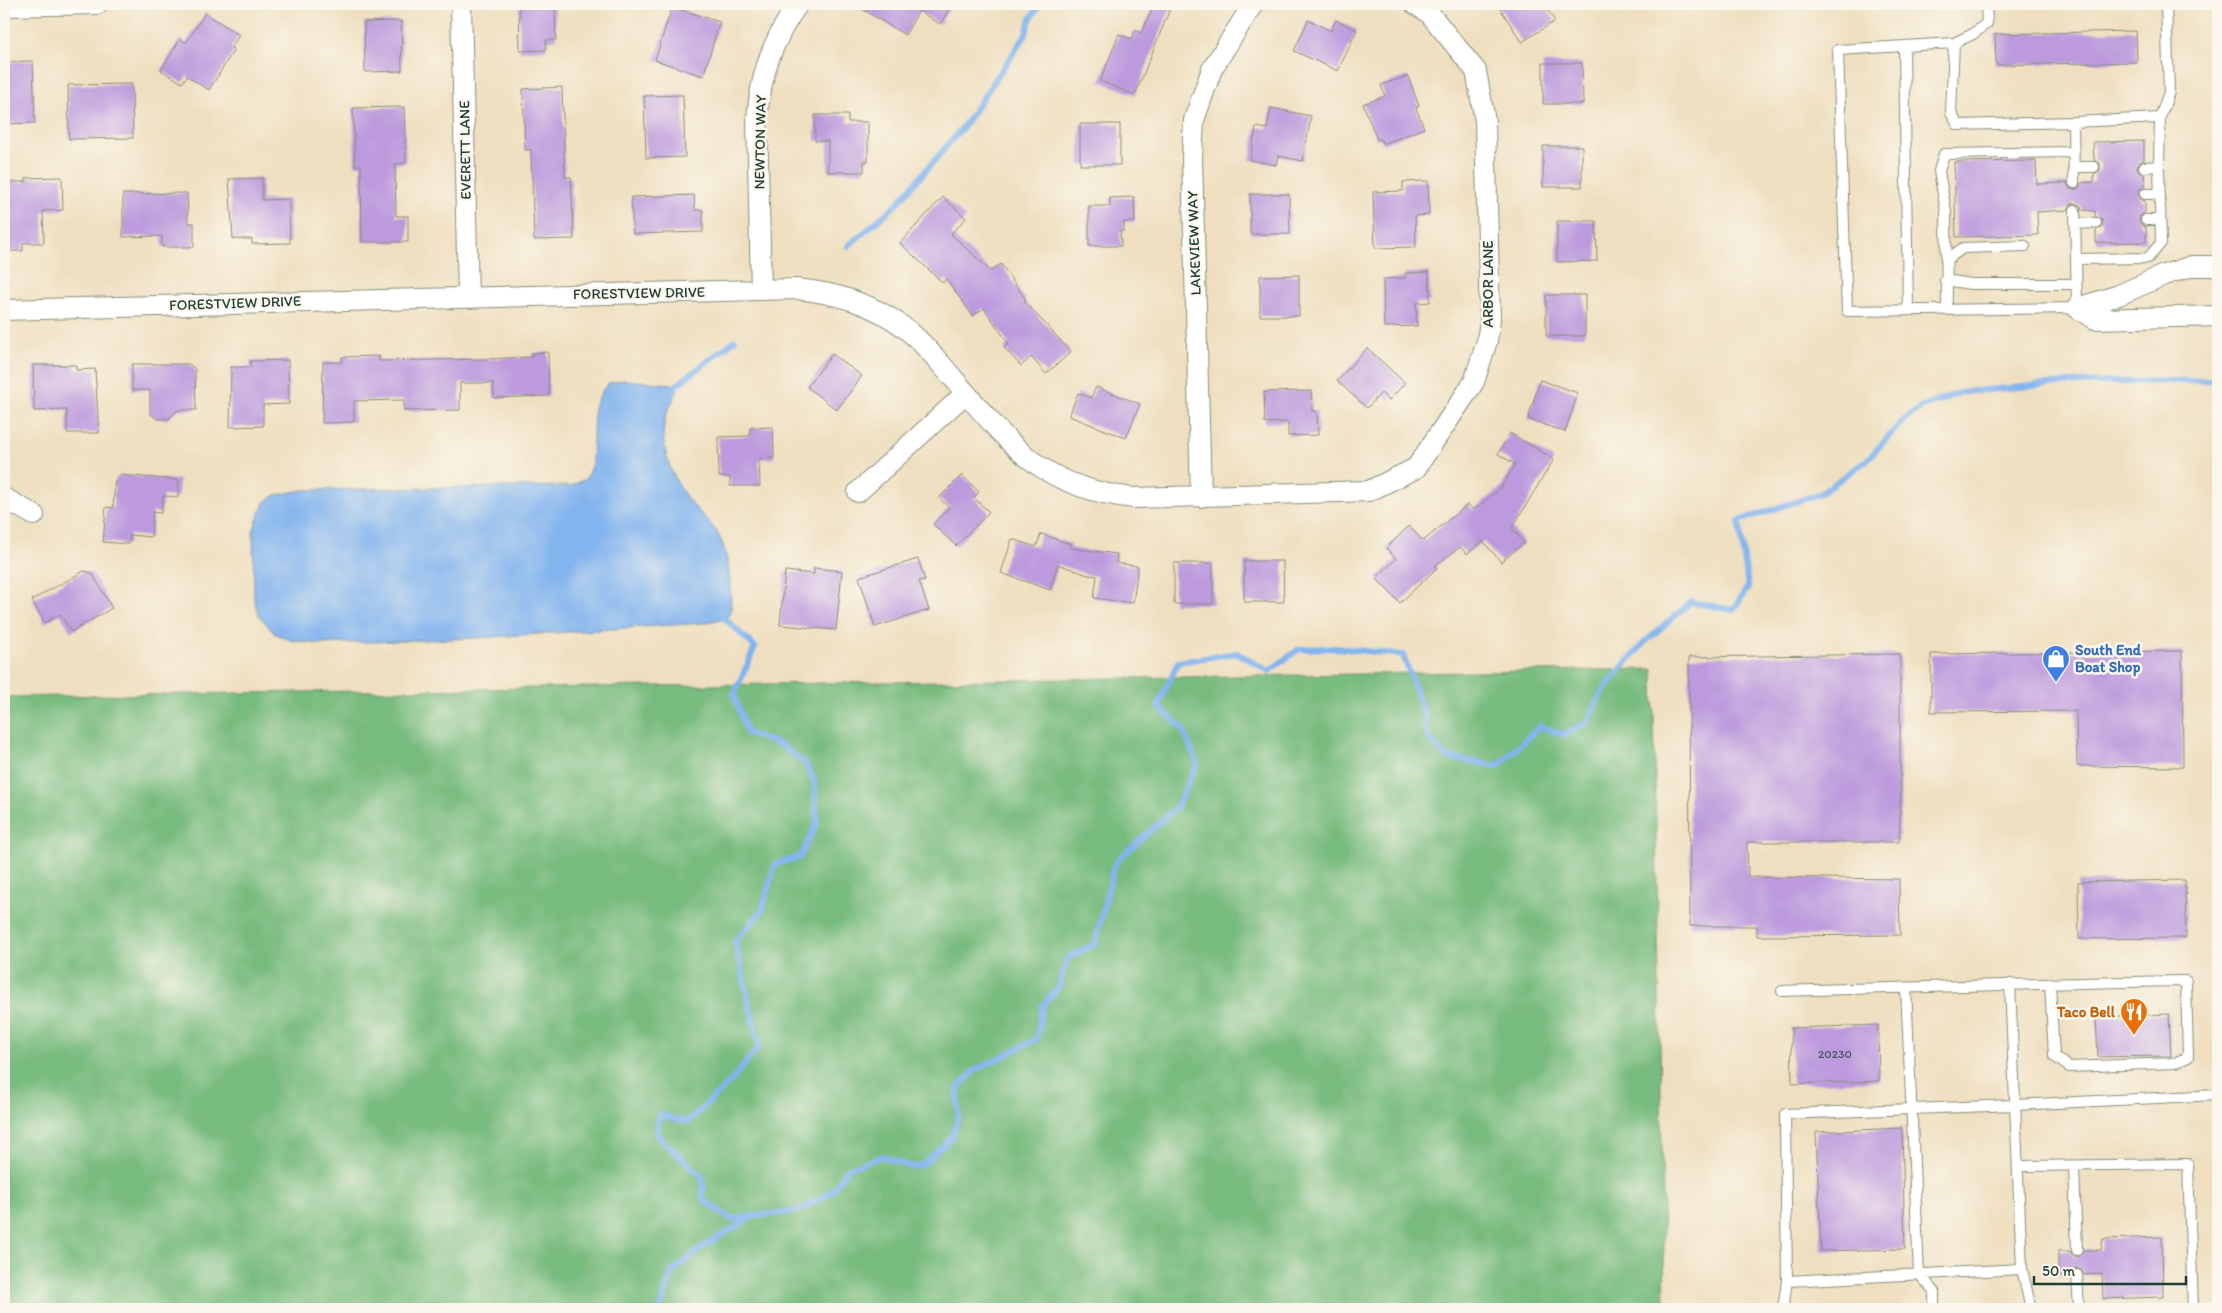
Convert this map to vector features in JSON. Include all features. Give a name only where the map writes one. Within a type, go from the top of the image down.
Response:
[{"type":"street","points":[[4,6],[97,4]]},
{"type":"street","name":"EVERETT LANE","points":[[461,4],[468,297]]},
{"type":"street","name":"NEWTON WAY","points":[[761,290],[757,118],[759,94],[770,51],[798,4]]},
{"type":"street","name":"LAKEVIEW WAY","points":[[1201,497],[1192,158],[1194,120],[1212,69],[1252,4]]},
{"type":"street","name":"ARBOR LANE","points":[[1201,497],[1369,491],[1416,468],[1474,382],[1487,341],[1490,321],[1485,121],[1476,71],[1429,13],[1415,4]]},
{"type":"street","points":[[2076,308],[2119,295],[2164,275],[2192,266],[2218,266]]},
{"type":"street","name":"FORESTVIEW DRIVE","points":[[4,310],[796,289],[818,291],[844,296],[869,306],[906,329],[932,353],[1010,442],[1030,461],[1053,476],[1098,492],[1117,496],[1201,497]]},
{"type":"street","points":[[2076,308],[2095,320],[2218,316]]},
{"type":"street","points":[[858,492],[966,393]]},
{"type":"street","points":[[4,498],[34,514]]},
{"type":"lane","points":[[1986,4],[1987,23],[1973,34],[1954,43],[1838,50],[1847,311],[2076,308],[2075,210]]},
{"type":"lane","points":[[2076,259],[2148,258],[2161,243],[2160,118],[2169,92],[2166,4]]},
{"type":"lane","points":[[1954,43],[1951,113],[1958,125],[2160,118]]},
{"type":"lane","points":[[1904,46],[1908,310]]},
{"type":"lane","points":[[2073,122],[2074,183]]},
{"type":"lane","points":[[1947,309],[1946,212],[1939,172],[1944,154],[2074,152]]},
{"type":"lane","points":[[2144,167],[2159,166]]},
{"type":"lane","points":[[2074,167],[2094,167]]},
{"type":"lane","points":[[2145,194],[2160,194]]},
{"type":"lane","points":[[2146,220],[2160,220]]},
{"type":"lane","points":[[2075,224],[2096,223]]},
{"type":"lane","points":[[1946,260],[1963,248],[2025,246]]},
{"type":"lane","points":[[1946,280],[1971,284],[2076,284]]},
{"type":"lane","points":[[1782,991],[2010,984],[2050,983],[2186,980],[2188,1057],[2175,1063],[2069,1067],[2054,1056],[2050,983]]},
{"type":"lane","points":[[2010,984],[2022,1269],[2031,1309]]},
{"type":"lane","points":[[1906,988],[1919,1274],[1934,1291],[1934,1309]]},
{"type":"lane","points":[[1783,1309],[1788,1281],[1785,1114],[2016,1106],[2218,1095]]},
{"type":"lane","points":[[2018,1166],[2188,1164],[2193,1309]]},
{"type":"lane","points":[[2074,1166],[2076,1250]]},
{"type":"lane","points":[[1788,1281],[2022,1269]]},
{"type":"lane","points":[[2077,1275],[2079,1309]]},
{"type":"green space","points":[[1653,669],[1665,1309],[4,1309],[4,697]]},
{"type":"water","points":[[624,380],[672,384],[678,390],[664,422],[665,447],[672,471],[684,494],[721,539],[727,560],[731,593],[731,613],[727,618],[703,623],[476,638],[319,644],[290,640],[274,633],[259,615],[254,600],[253,531],[264,503],[276,495],[304,490],[571,486],[587,478],[592,463],[594,407],[602,391],[609,383]]},
{"type":"building","points":[[555,4],[556,40],[546,40],[546,50],[520,51],[519,5]]},
{"type":"building","points":[[854,4],[952,4],[940,24],[919,11],[905,35]]},
{"type":"building","points":[[1155,4],[1172,4],[1135,95],[1100,81],[1119,34],[1132,39],[1135,30],[1141,33]]},
{"type":"building","points":[[1497,4],[1544,4],[1555,21],[1522,42]]},
{"type":"building","points":[[672,7],[720,22],[703,76],[655,60]]},
{"type":"building","points":[[205,13],[239,35],[231,48],[234,50],[209,90],[187,76],[182,83],[161,70],[180,39],[186,43]]},
{"type":"building","points":[[1308,20],[1331,31],[1336,20],[1357,30],[1338,71],[1294,51]]},
{"type":"building","points":[[401,21],[402,71],[365,72],[364,22]]},
{"type":"building","points":[[2136,31],[2137,62],[1996,65],[1995,34]]},
{"type":"building","points":[[33,61],[35,123],[4,124],[4,62]]},
{"type":"building","points":[[1543,63],[1582,63],[1583,104],[1543,104]]},
{"type":"building","points":[[1408,76],[1419,106],[1416,108],[1424,128],[1383,144],[1380,138],[1377,140],[1363,104],[1385,96],[1381,85]]},
{"type":"building","points":[[132,84],[133,138],[69,139],[68,85]]},
{"type":"building","points":[[562,87],[565,177],[571,177],[574,239],[534,240],[531,150],[525,150],[523,89]]},
{"type":"building","points":[[683,95],[685,157],[646,158],[644,96]]},
{"type":"building","points":[[404,107],[406,163],[395,164],[396,216],[408,216],[408,242],[362,242],[361,165],[355,165],[353,108]]},
{"type":"building","points":[[1271,108],[1311,116],[1303,161],[1278,156],[1276,165],[1250,160],[1256,127],[1267,129]]},
{"type":"building","points":[[815,115],[848,115],[848,122],[868,122],[868,161],[864,161],[864,172],[828,172],[828,141],[815,141]]},
{"type":"building","points":[[1080,124],[1120,124],[1120,165],[1080,165]]},
{"type":"building","points":[[2144,141],[2144,160],[2137,167],[2144,174],[2145,187],[2139,190],[2138,194],[2141,200],[2145,201],[2145,213],[2140,216],[2139,220],[2142,226],[2146,227],[2146,242],[2096,243],[2096,230],[2102,227],[2102,220],[2095,216],[2095,211],[2082,210],[2081,206],[2075,203],[2071,204],[2068,210],[2037,212],[2038,235],[1956,237],[1954,162],[2036,161],[2037,184],[2067,183],[2070,189],[2075,190],[2080,187],[2081,183],[2094,182],[2094,174],[2100,170],[2100,163],[2094,160],[2093,142]]},
{"type":"building","points":[[1543,146],[1582,146],[1582,187],[1543,187]]},
{"type":"building","points":[[62,177],[63,210],[43,211],[44,243],[23,243],[23,251],[4,251],[4,182],[26,182],[26,178]]},
{"type":"building","points":[[262,178],[262,200],[289,199],[290,243],[252,244],[252,239],[233,239],[229,179]]},
{"type":"building","points":[[1428,181],[1429,215],[1415,216],[1416,247],[1375,248],[1373,192],[1403,191],[1403,182]]},
{"type":"building","points":[[187,193],[188,223],[194,223],[194,247],[162,247],[162,236],[123,237],[123,194]]},
{"type":"building","points":[[1250,194],[1289,194],[1290,234],[1250,234]]},
{"type":"building","points":[[694,195],[695,210],[703,210],[703,232],[633,234],[631,197]]},
{"type":"building","points":[[943,197],[966,218],[951,234],[991,271],[1001,264],[1026,300],[1024,301],[1071,352],[1046,374],[1031,357],[1021,366],[1004,348],[1009,344],[984,308],[973,316],[946,279],[943,283],[900,243]]},
{"type":"building","points":[[1134,197],[1135,222],[1124,222],[1124,231],[1120,231],[1121,246],[1089,246],[1089,206],[1110,206],[1110,198]]},
{"type":"building","points":[[1557,221],[1596,221],[1597,261],[1557,262]]},
{"type":"building","points":[[1429,272],[1430,302],[1416,303],[1417,326],[1384,327],[1383,279],[1405,278],[1405,273]]},
{"type":"building","points":[[1299,275],[1299,316],[1260,316],[1260,276]]},
{"type":"building","points":[[1546,295],[1585,295],[1585,336],[1546,336]]},
{"type":"building","points":[[1367,348],[1405,383],[1389,400],[1381,393],[1367,408],[1337,381]]},
{"type":"building","points":[[548,352],[549,396],[494,398],[493,383],[460,383],[460,410],[404,411],[404,400],[354,401],[354,422],[322,423],[323,362],[342,362],[342,357],[379,356],[379,361],[532,357],[532,353]]},
{"type":"building","points":[[832,354],[862,376],[837,410],[807,387]]},
{"type":"building","points":[[288,360],[289,404],[263,405],[263,426],[230,427],[231,367],[251,367],[250,361]]},
{"type":"building","points":[[132,364],[189,364],[195,369],[196,410],[178,410],[168,419],[157,419],[150,413],[150,390],[132,390]]},
{"type":"building","points":[[33,365],[76,365],[76,370],[95,369],[99,433],[67,433],[67,410],[34,411]]},
{"type":"building","points":[[1540,380],[1578,393],[1565,432],[1528,419]]},
{"type":"building","points":[[1096,387],[1140,404],[1126,438],[1069,416],[1078,393],[1091,398]]},
{"type":"building","points":[[1311,391],[1312,411],[1317,411],[1318,435],[1288,436],[1288,422],[1265,423],[1264,392]]},
{"type":"building","points":[[773,427],[774,458],[759,459],[760,486],[730,486],[730,477],[719,477],[718,437],[750,436],[750,428]]},
{"type":"building","points":[[1510,433],[1554,459],[1512,528],[1524,543],[1501,562],[1483,541],[1467,554],[1460,547],[1435,566],[1437,568],[1400,603],[1376,578],[1396,559],[1386,548],[1409,526],[1423,541],[1468,504],[1473,510],[1501,488],[1515,464],[1498,454]]},
{"type":"building","points":[[120,475],[179,480],[178,497],[163,496],[161,513],[153,512],[151,537],[130,535],[129,544],[103,542],[106,507],[113,508],[115,480]]},
{"type":"building","points":[[962,475],[979,492],[974,498],[989,512],[956,546],[933,524],[949,507],[939,498]]},
{"type":"building","points":[[1041,534],[1071,544],[1070,548],[1117,554],[1116,563],[1138,566],[1133,603],[1094,598],[1097,576],[1088,575],[1058,564],[1050,590],[1001,573],[1012,539],[1036,547]]},
{"type":"building","points":[[918,559],[925,580],[919,581],[929,610],[875,627],[859,577]]},
{"type":"building","points":[[1244,561],[1283,561],[1284,602],[1244,602]]},
{"type":"building","points":[[1174,563],[1213,563],[1213,604],[1174,604]]},
{"type":"building","points":[[814,568],[842,571],[836,630],[780,625],[785,571],[814,574]]},
{"type":"building","points":[[84,571],[92,573],[112,608],[71,632],[60,614],[45,623],[32,600]]},
{"type":"building","name":"South End Boat Shop","points":[[2182,651],[2183,767],[2077,766],[2076,711],[1931,712],[1931,654]]},
{"type":"building","points":[[1900,654],[1901,786],[1899,842],[1747,842],[1748,877],[1899,879],[1900,935],[1757,936],[1757,926],[1690,926],[1689,657]]},
{"type":"building","points":[[2185,880],[2186,938],[2079,939],[2078,882]]},
{"type":"building","name":"Taco Bell","points":[[2169,1014],[2171,1056],[2098,1057],[2096,1017]]},
{"type":"building","points":[[1878,1025],[1879,1081],[1792,1084],[1791,1028]]},
{"type":"building","points":[[1902,1128],[1905,1249],[1821,1251],[1816,1132]]},
{"type":"building","points":[[2162,1237],[2163,1297],[2103,1299],[2102,1274],[2084,1275],[2077,1268],[2070,1275],[2058,1275],[2058,1251],[2070,1251],[2073,1256],[2078,1257],[2084,1250],[2101,1250],[2103,1239]]},
{"type":"waterway","points":[[848,246],[896,205],[963,127],[1025,36],[1030,20],[1040,4]]},
{"type":"waterway","points":[[669,391],[735,340]]},
{"type":"waterway","points":[[719,613],[755,647],[734,695],[747,733],[779,744],[805,763],[814,780],[817,823],[800,857],[775,864],[762,911],[735,941],[759,1047],[731,1081],[688,1122],[659,1115],[657,1135],[703,1178],[703,1199],[730,1219],[798,1211],[833,1191],[847,1169],[883,1156],[911,1167],[922,1165],[951,1138],[958,1118],[958,1088],[974,1071],[1037,1039],[1042,1006],[1059,987],[1067,958],[1095,944],[1114,866],[1121,857],[1177,807],[1197,764],[1183,729],[1158,706],[1178,662],[1237,653],[1269,671],[1299,649],[1336,648],[1403,655],[1424,714],[1427,736],[1446,757],[1498,766],[1540,726],[1564,735],[1588,722],[1600,695],[1624,665],[1645,642],[1691,602],[1733,610],[1748,587],[1739,521],[1821,493],[1867,460],[1904,420],[1920,408],[1962,392],[2068,383],[2218,380]]},
{"type":"waterway","points":[[660,1309],[671,1273],[701,1248],[751,1218]]},
{"type":"place","name":"South End Boat Shop","points":[[2056,683]]},
{"type":"place","name":"Taco Bell","points":[[2134,1036]]}]
